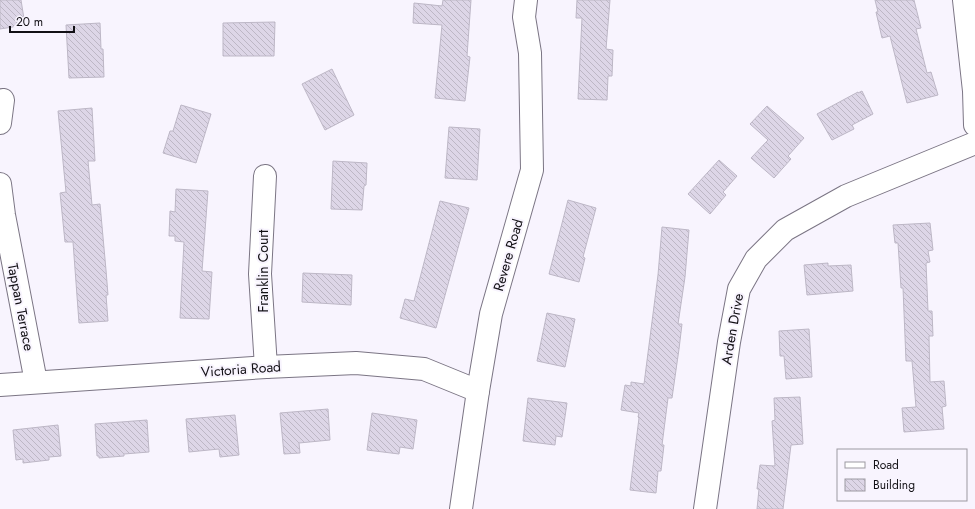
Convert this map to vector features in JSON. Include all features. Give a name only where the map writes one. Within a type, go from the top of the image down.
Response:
[{"type":"street","name":"Revere Road","points":[[461,509],[491,314],[532,170],[530,52],[524,17],[526,0]]},
{"type":"street","points":[[964,0],[974,91],[975,125]]},
{"type":"street","points":[[0,123],[4,100]]},
{"type":"street","name":"Arden Drive","points":[[705,509],[728,342],[739,289],[756,258],[785,230],[846,196],[975,143]]},
{"type":"street","name":"Franklin Court","points":[[265,176],[260,274],[266,367]]},
{"type":"street","name":"Tappan Terrace","points":[[0,184],[4,215],[36,382]]},
{"type":"street","name":"Victoria Road","points":[[0,385],[266,367],[356,363],[424,369],[478,391]]},
{"type":"building","points":[[0,0],[21,0],[25,25],[0,29]]},
{"type":"building","points":[[443,0],[471,0],[467,56],[470,57],[465,101],[435,98],[442,25],[413,23],[414,3],[442,6]]},
{"type":"building","points":[[577,0],[610,0],[606,49],[613,50],[612,76],[608,76],[607,100],[578,99],[582,18],[576,18]]},
{"type":"building","points":[[875,0],[914,0],[921,28],[916,29],[927,73],[931,72],[938,95],[907,103],[890,36],[882,38]]},
{"type":"building","points":[[275,22],[274,56],[223,56],[223,23]]},
{"type":"building","points":[[100,23],[104,77],[69,78],[66,25]]},
{"type":"building","points":[[332,69],[354,115],[325,130],[302,84]]},
{"type":"building","points":[[862,91],[873,114],[852,125],[854,129],[832,140],[817,114]]},
{"type":"building","points":[[181,105],[211,114],[196,163],[163,153],[170,131],[173,131]]},
{"type":"building","points":[[767,106],[804,138],[788,156],[791,159],[774,178],[751,158],[768,140],[750,124]]},
{"type":"building","points":[[92,108],[95,161],[88,161],[92,205],[100,204],[108,295],[106,295],[108,321],[79,323],[73,242],[65,242],[60,193],[66,192],[58,111]]},
{"type":"building","points":[[449,127],[480,129],[477,180],[445,178]]},
{"type":"building","points":[[719,160],[737,176],[723,192],[726,195],[710,214],[688,194]]},
{"type":"building","points":[[333,161],[367,163],[366,185],[364,186],[362,210],[331,209]]},
{"type":"building","points":[[176,189],[208,191],[202,271],[212,272],[209,319],[180,318],[184,242],[175,241],[175,236],[169,236],[170,211],[175,212]]},
{"type":"building","points":[[568,200],[596,208],[583,257],[585,258],[579,282],[549,274]]},
{"type":"building","points":[[440,201],[469,208],[436,328],[400,318],[405,299],[414,301]]},
{"type":"building","points":[[930,223],[933,250],[928,251],[930,262],[926,263],[928,311],[932,311],[933,336],[929,336],[930,382],[944,381],[946,406],[942,407],[944,429],[904,432],[902,408],[916,407],[912,361],[906,361],[903,288],[901,288],[898,243],[895,243],[893,225]]},
{"type":"building","points":[[662,227],[689,230],[685,277],[678,324],[682,324],[679,349],[672,398],[668,398],[662,445],[664,445],[661,471],[658,471],[656,493],[630,490],[639,413],[621,410],[625,385],[631,386],[631,382],[644,384],[658,275]]},
{"type":"building","points":[[828,263],[828,266],[851,265],[853,291],[807,295],[804,265]]},
{"type":"building","points":[[303,273],[352,275],[351,305],[302,302]]},
{"type":"building","points":[[547,313],[575,319],[565,367],[537,361]]},
{"type":"building","points":[[809,329],[812,377],[786,379],[784,356],[780,356],[779,331]]},
{"type":"building","points":[[800,397],[803,444],[791,445],[783,509],[757,509],[759,489],[757,489],[760,465],[775,466],[772,421],[775,420],[774,398]]},
{"type":"building","points":[[528,398],[567,403],[562,437],[556,436],[555,445],[523,441]]},
{"type":"building","points":[[328,409],[330,440],[299,443],[300,453],[284,454],[280,413]]},
{"type":"building","points":[[372,413],[417,420],[413,449],[400,447],[399,454],[367,450]]},
{"type":"building","points":[[235,415],[239,455],[220,457],[219,449],[189,452],[186,419]]},
{"type":"building","points":[[147,420],[149,452],[99,458],[99,456],[97,456],[95,424]]},
{"type":"building","points":[[58,425],[61,456],[49,457],[49,460],[23,463],[23,459],[16,460],[13,430]]}]
